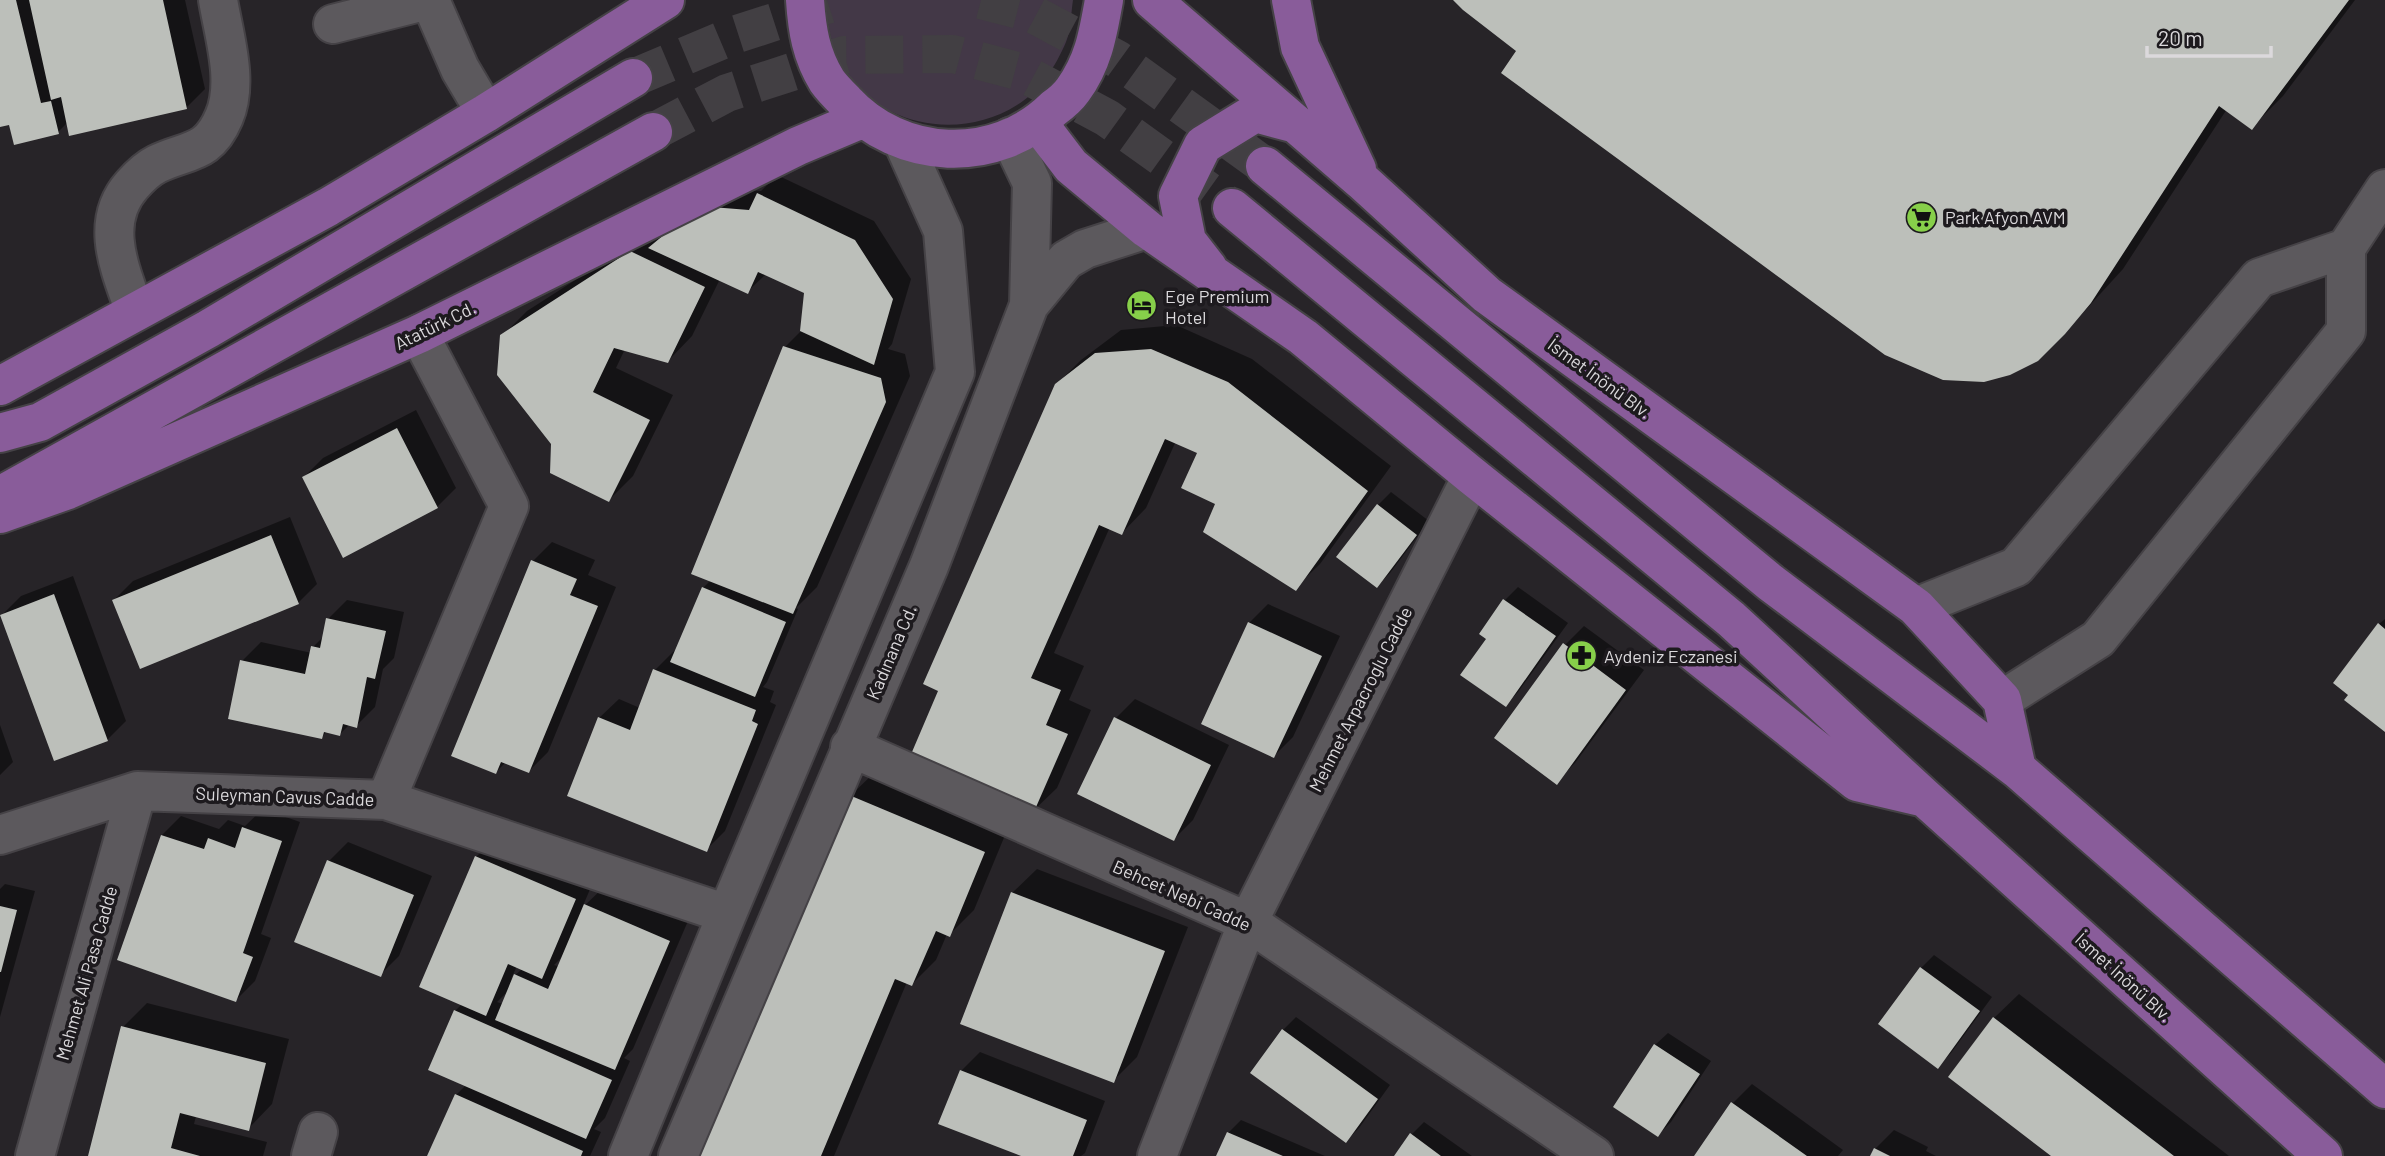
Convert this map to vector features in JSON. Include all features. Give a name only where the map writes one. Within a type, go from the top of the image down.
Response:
[{"type":"main road","points":[[805,0],[807,36],[828,82],[862,119],[902,142],[948,150],[995,144],[1024,130],[1073,90],[1096,48],[1104,0]]},
{"type":"main road","name":"İsmet İnönü Blv.","points":[[1152,0],[1362,181],[1487,295],[1916,607],[2002,701]]},
{"type":"main road","points":[[1291,0],[1300,47],[1362,181]]},
{"type":"main road","points":[[0,386],[328,206],[486,113],[652,3]]},
{"type":"main road","points":[[0,433],[40,422],[208,329],[633,78]]},
{"type":"main road","points":[[1214,276],[1187,241],[1178,196],[1203,145],[1255,113],[1296,124]]},
{"type":"main road","name":"Atatürk Cd.","points":[[0,514],[68,490],[419,334],[798,146],[862,119]]},
{"type":"main road","name":"İsmet İnönü Blv.","points":[[1024,130],[1147,229],[1303,337],[1472,476],[1857,782],[1925,798]]},
{"type":"main road","points":[[0,496],[653,132]]},
{"type":"main road","points":[[1265,166],[1771,583],[2017,769],[2385,1089]]},
{"type":"main road","name":"İsmet İnönü Blv.","points":[[1232,208],[1731,618],[1925,798],[2323,1156]]},
{"type":"main road","points":[[2002,701],[2017,769]]},
{"type":"street","points":[[135,312],[113,241],[118,208],[127,190],[140,176],[155,165],[201,149],[213,136],[224,117],[230,95],[230,74],[218,0]]},
{"type":"street","points":[[333,24],[429,0],[460,69],[486,113]]},
{"type":"street","name":"Kadınana Cd.","points":[[678,1156],[929,566],[1029,305],[1032,183],[1024,130]]},
{"type":"street","points":[[628,1156],[955,372],[943,231],[902,142]]},
{"type":"street","points":[[2002,701],[2098,639],[2346,331],[2346,248],[2385,189]]},
{"type":"street","points":[[1029,305],[1066,260],[1085,249],[1147,229]]},
{"type":"street","points":[[1916,607],[2016,568],[2259,278],[2346,248]]},
{"type":"street","points":[[386,800],[509,506],[419,334]]},
{"type":"street","name":"Mehmet Arpacroglu Cadde","points":[[1157,1156],[1248,922],[1472,476]]},
{"type":"street","name":"Behcet Nebi Cadde","points":[[850,747],[1248,922],[1594,1156]]},
{"type":"street","name":"Suleyman Cavus Cadde","points":[[0,835],[137,791],[386,800],[727,914]]},
{"type":"street","name":"Mehmet Ali Pasa Cadde","points":[[35,1156],[137,791]]},
{"type":"shaded area","points":[[825,0],[1073,0],[1066,42],[1052,69],[1033,93],[995,116],[948,125],[925,123],[902,116],[881,106],[862,91],[846,72],[837,55]]},
{"type":"building","points":[[0,0],[16,0],[41,103],[51,101],[59,134],[14,145],[9,125],[0,127]]},
{"type":"building","points":[[29,0],[163,0],[187,109],[69,136],[61,97],[51,100]]},
{"type":"building","name":"Park Afyon AVM","points":[[1453,0],[2349,0],[2252,130],[2219,106],[2091,303],[2065,334],[2038,361],[2010,375],[1984,382],[1943,380],[1885,355],[1501,73],[1516,51]]},
{"type":"building","points":[[757,193],[855,240],[893,299],[874,365],[800,331],[804,293],[758,272],[748,294],[648,248],[699,206],[749,210]]},
{"type":"building","points":[[630,251],[705,287],[668,363],[614,348],[593,392],[650,420],[609,502],[550,473],[551,444],[497,375],[500,335]]},
{"type":"building","points":[[783,346],[881,378],[886,402],[793,614],[691,574]]},
{"type":"building","points":[[1151,349],[1228,382],[1368,491],[1296,591],[1203,532],[1215,504],[1181,488],[1197,453],[1165,439],[1122,535],[1099,525],[1031,678],[1061,690],[1046,725],[1068,734],[1033,814],[909,759],[938,691],[923,684],[1055,384],[1095,353]]},
{"type":"building","points":[[397,428],[438,508],[343,558],[302,477]]},
{"type":"building","points":[[1377,504],[1417,535],[1377,588],[1336,557]]},
{"type":"building","points":[[271,535],[299,604],[140,669],[112,600]]},
{"type":"building","points":[[531,560],[577,579],[570,595],[598,606],[529,773],[501,762],[496,774],[451,756]]},
{"type":"building","points":[[702,587],[786,622],[755,697],[670,662]]},
{"type":"building","points":[[54,594],[108,741],[54,761],[0,615]]},
{"type":"building","points":[[1503,599],[1556,636],[1506,707],[1460,675],[1486,639],[1479,634]]},
{"type":"building","points":[[326,618],[386,631],[375,679],[367,677],[357,728],[343,724],[340,736],[324,732],[322,739],[228,719],[240,660],[305,674],[311,646],[320,648]]},
{"type":"building","points":[[1248,622],[1322,656],[1274,758],[1201,724]]},
{"type":"building","points":[[2378,623],[2385,629],[2385,732],[2344,700],[2348,695],[2333,683]]},
{"type":"building","points":[[1563,643],[1626,690],[1557,785],[1494,738]]},
{"type":"building","points":[[653,669],[756,710],[752,721],[758,724],[707,852],[567,796],[598,717],[630,730]]},
{"type":"building","points":[[1114,717],[1211,765],[1174,841],[1077,794]]},
{"type":"building","points":[[849,795],[985,852],[950,937],[936,931],[912,986],[895,979],[821,1156],[698,1156]]},
{"type":"building","points":[[242,827],[282,841],[243,953],[253,957],[236,1002],[117,960],[161,835],[204,849],[208,838],[235,848]]},
{"type":"building","points":[[475,856],[576,899],[542,979],[508,964],[486,1016],[419,987]]},
{"type":"building","points":[[327,860],[414,895],[381,977],[294,942]]},
{"type":"building","points":[[1011,892],[1165,951],[1114,1083],[960,1024]]},
{"type":"building","points":[[584,904],[670,941],[615,1070],[495,1020],[514,974],[548,989]]},
{"type":"building","points":[[0,906],[17,910],[1,972],[0,972]]},
{"type":"building","points":[[1920,967],[1980,1011],[1938,1069],[1878,1024]]},
{"type":"building","points":[[454,1010],[612,1080],[586,1139],[428,1070]]},
{"type":"building","points":[[1993,1017],[2174,1156],[2051,1156],[1948,1077]]},
{"type":"building","points":[[121,1026],[266,1063],[249,1131],[180,1113],[171,1148],[200,1156],[88,1156]]},
{"type":"building","points":[[1282,1029],[1378,1099],[1346,1143],[1250,1073]]},
{"type":"building","points":[[1654,1044],[1700,1074],[1658,1137],[1613,1107]]},
{"type":"building","points":[[960,1070],[1087,1120],[1073,1156],[1021,1156],[938,1124]]},
{"type":"building","points":[[455,1094],[583,1151],[581,1156],[427,1156]]},
{"type":"building","points":[[1731,1102],[1807,1156],[1694,1156]]},
{"type":"building","points":[[1227,1132],[1283,1156],[1216,1156]]},
{"type":"building","points":[[1410,1133],[1441,1156],[1394,1156]]},
{"type":"building","points":[[1874,1148],[1890,1156],[1870,1156]]},
{"type":"tunnel","points":[[633,78],[737,34],[842,0]]},
{"type":"tunnel","points":[[981,0],[1031,13],[1117,59],[1265,166]]},
{"type":"tunnel","points":[[653,132],[727,93],[844,55],[953,54],[1021,72],[1107,118],[1232,208]]},
{"type":"place","name":"Park Afyon AVM","points":[[1922,217]]},
{"type":"place","name":"Ege Premium Hotel","points":[[1142,306]]},
{"type":"place","name":"Aydeniz Eczanesi","points":[[1581,656]]}]
